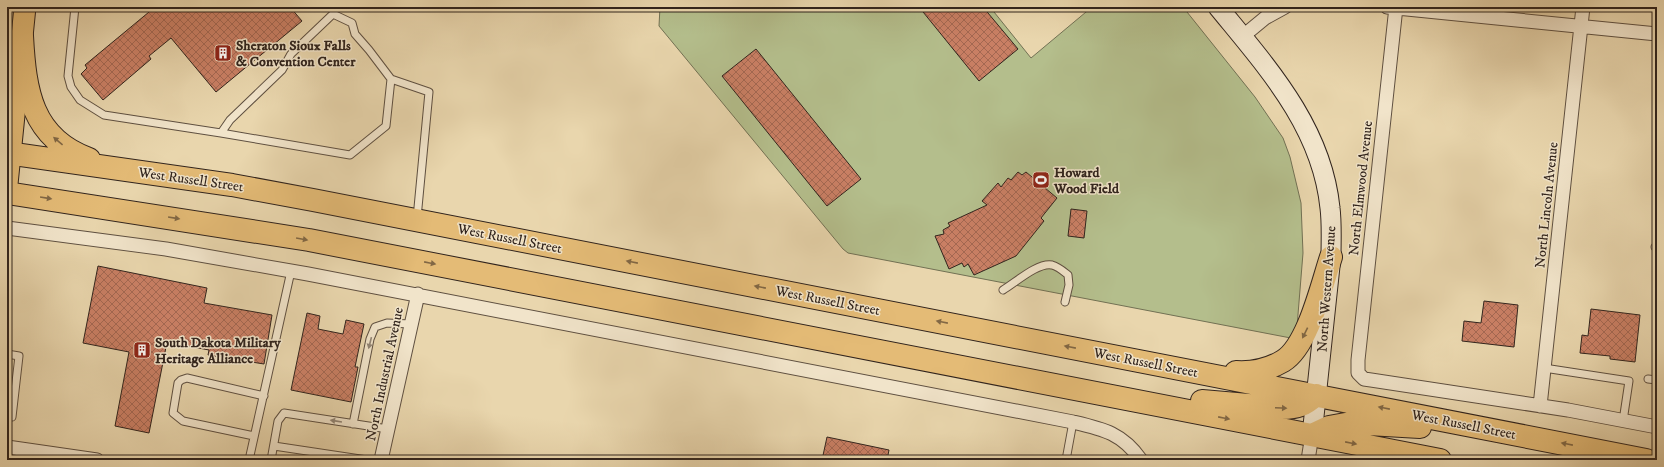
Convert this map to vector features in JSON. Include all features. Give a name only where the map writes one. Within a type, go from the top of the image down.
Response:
[{"type":"highway","points":[[22,36],[29,94],[33,108],[43,126],[58,142],[69,150],[81,156],[119,169]]},
{"type":"highway","name":"West Russell Street","points":[[8,153],[232,185],[1646,460]]},
{"type":"highway","points":[[7,192],[309,240],[1440,460]]},
{"type":"highway","points":[[1163,365],[1247,373],[1260,371],[1284,361],[1304,336],[1331,257]]},
{"type":"highway","points":[[1103,394],[1157,397],[1282,408],[1295,408],[1304,405],[1316,395]]},
{"type":"highway","points":[[1312,435],[1329,427],[1351,423],[1497,431]]},
{"type":"main road","points":[[7,184],[8,153],[25,7]]},
{"type":"street","name":"North Western Avenue","points":[[1218,7],[1292,102],[1313,142],[1326,184],[1332,231],[1331,257],[1312,435]]},
{"type":"street","points":[[1242,36],[1265,18],[1285,7]]},
{"type":"street","points":[[1393,7],[1657,34]]},
{"type":"street","name":"North Elmwood Avenue","points":[[1358,373],[1358,360],[1393,7]]},
{"type":"street","name":"North Lincoln Avenue","points":[[1540,406],[1583,7]]},
{"type":"street","points":[[7,228],[166,249],[418,294],[1073,422],[1107,431],[1123,439],[1141,460]]},
{"type":"street","name":"North Industrial Avenue","points":[[381,460],[418,294]]},
{"type":"street","name":"West Russell Street","points":[[1358,373],[1364,378],[1371,380],[1540,406],[1657,427]]},
{"type":"street","points":[[1308,460],[1312,435]]},
{"type":"street","points":[[7,447],[98,460]]},
{"type":"lane","points":[[75,7],[68,76],[71,87],[80,100],[104,115],[350,155],[386,126],[391,79]]},
{"type":"lane","points":[[221,133],[230,120],[282,70],[290,54],[333,14],[352,23],[355,34],[391,79],[429,92],[417,220]]},
{"type":"lane","points":[[1003,290],[1039,266],[1051,264],[1060,268],[1068,275],[1069,285],[1066,302]]},
{"type":"lane","points":[[249,460],[291,271]]},
{"type":"lane","points":[[353,424],[370,338],[375,327],[387,323],[411,324]]},
{"type":"lane","points":[[7,354],[19,356],[12,417],[7,416]]},
{"type":"lane","points":[[1544,368],[1629,381],[1622,421]]},
{"type":"lane","points":[[254,436],[183,422],[177,418],[172,413],[178,383],[187,378],[264,396]]},
{"type":"lane","points":[[1648,379],[1657,380]]},
{"type":"lane","points":[[272,460],[278,421],[284,414],[388,430]]},
{"type":"lane","points":[[1066,460],[1073,422]]},
{"type":"lane","points":[[274,446],[367,460]]},
{"type":"green space","name":"Howard Wood Field","points":[[660,7],[990,7],[1031,58],[1092,7],[1183,7],[1255,97],[1283,138],[1290,157],[1301,203],[1303,253],[1296,339],[848,253],[843,249],[659,26]]},
{"type":"building","name":"Sheraton Sioux Falls & Convention Center","points":[[145,7],[290,7],[302,21],[216,92],[171,38],[149,56],[151,59],[103,100],[81,74],[87,68],[85,65],[149,12]]},
{"type":"building","points":[[919,7],[983,7],[1018,49],[979,81]]},
{"type":"building","points":[[756,49],[861,179],[827,206],[722,76]]},
{"type":"building","points":[[1018,172],[1022,175],[1026,172],[1057,198],[1041,218],[1044,221],[1016,256],[974,275],[968,264],[964,267],[962,263],[949,269],[935,236],[944,234],[943,230],[950,226],[948,223],[987,205],[982,201],[998,183],[1001,187],[1008,178],[1011,180]]},
{"type":"building","points":[[1071,209],[1087,211],[1084,238],[1068,236]]},
{"type":"building","name":"South Dakota Military Heritage Alliance","points":[[98,266],[207,288],[204,303],[272,315],[264,364],[208,355],[209,350],[167,342],[149,433],[115,426],[129,352],[83,343]]},
{"type":"building","points":[[1484,301],[1518,305],[1514,347],[1462,341],[1464,321],[1481,323]]},
{"type":"building","points":[[1591,309],[1640,315],[1635,362],[1610,359],[1610,356],[1580,353],[1582,335],[1588,336]]},
{"type":"building","points":[[307,313],[320,316],[318,329],[343,334],[346,320],[364,324],[355,367],[358,367],[351,402],[291,390]]},
{"type":"building","points":[[827,437],[889,450],[887,460],[822,460]]},
{"type":"place","name":"Sheraton Sioux Falls & Convention Center","points":[[223,53]]},
{"type":"place","name":"Howard Wood Field","points":[[1041,180]]},
{"type":"place","name":"South Dakota Military Heritage Alliance","points":[[142,350]]}]
